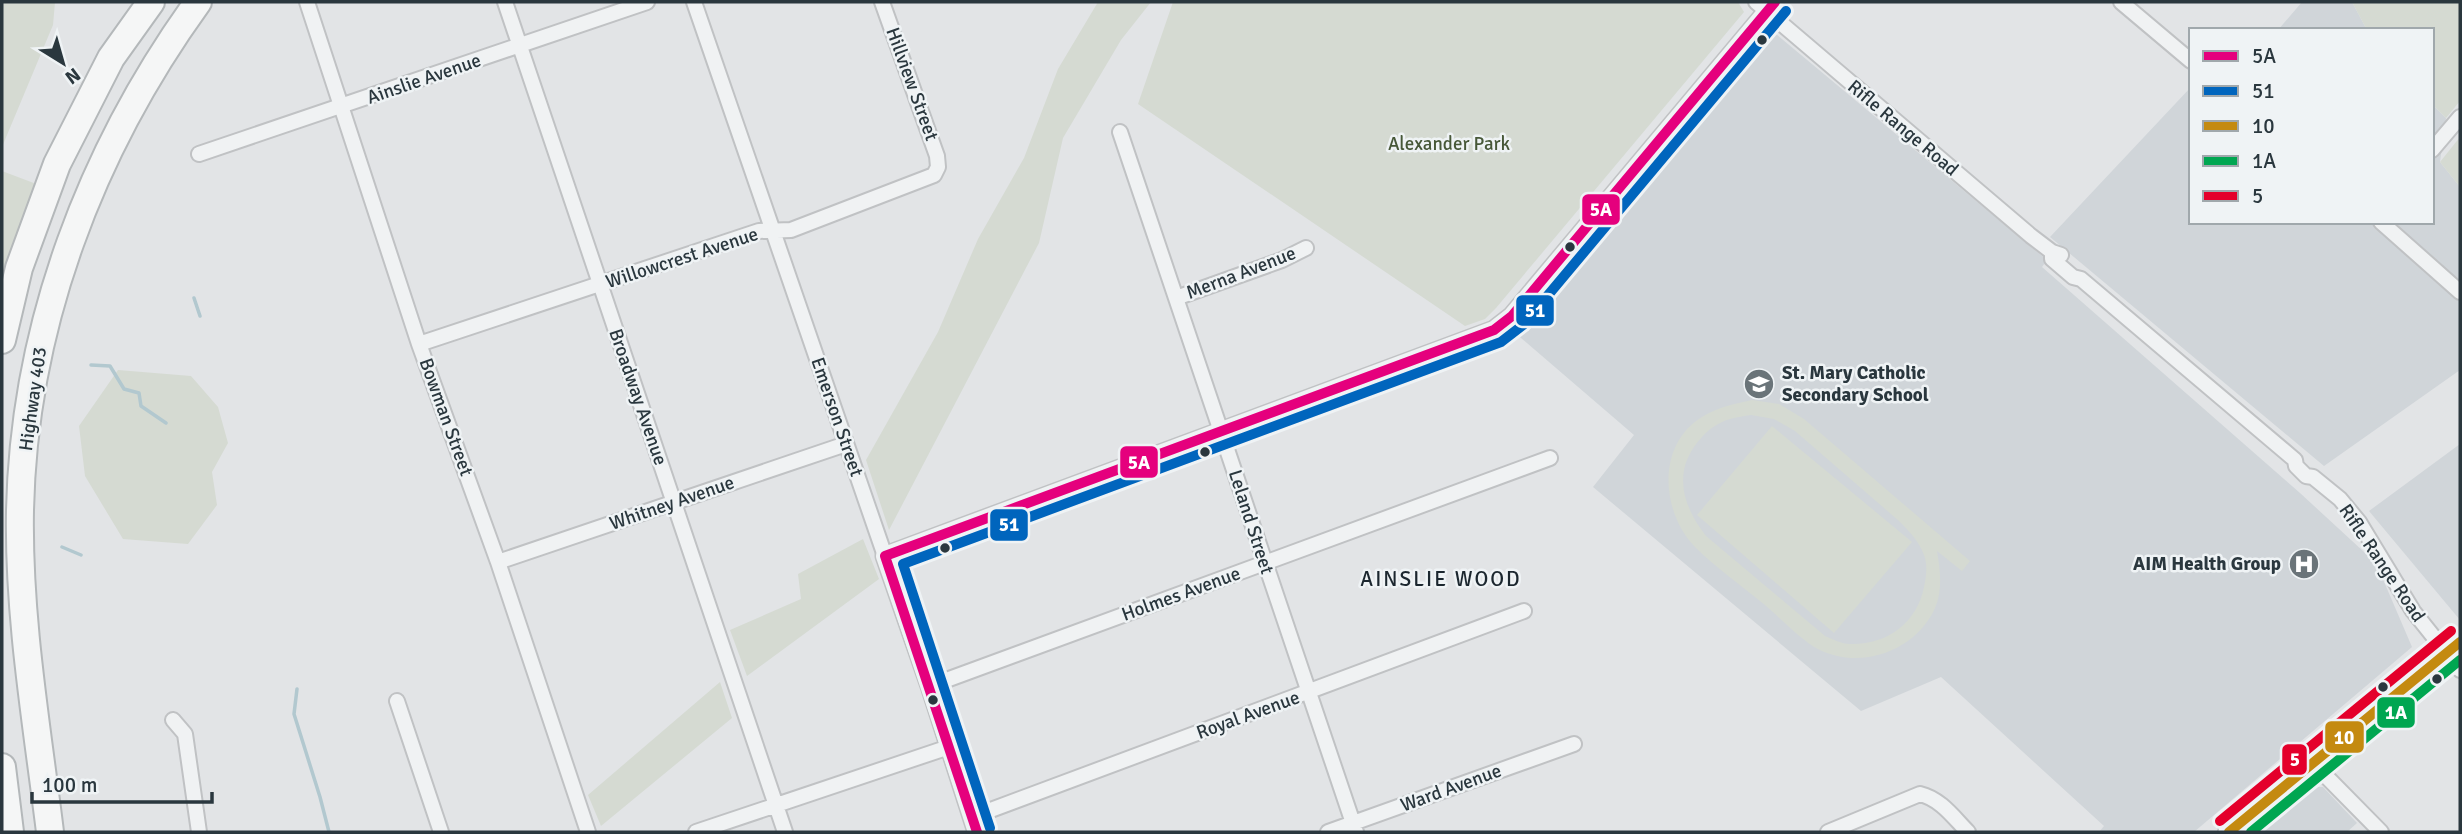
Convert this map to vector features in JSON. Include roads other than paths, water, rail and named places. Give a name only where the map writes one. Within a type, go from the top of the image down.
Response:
[{"type":"highway","name":"Highway 403","points":[[2,340],[19,268],[57,164],[111,58],[151,2]]},
{"type":"highway","name":"Highway 403","points":[[50,832],[24,604],[20,510],[32,388],[43,329],[58,275],[99,170],[150,72],[198,2]]},
{"type":"highway","points":[[2,767],[10,832]]},
{"type":"main road","points":[[2229,832],[2313,763],[2456,655]]},
{"type":"street","name":"Bowman Street","points":[[307,2],[419,344],[498,562],[588,832]]},
{"type":"street","name":"Broadway Avenue","points":[[505,2],[785,832]]},
{"type":"street","name":"Ainslie Avenue","points":[[199,154],[647,2]]},
{"type":"street","name":"Emerson Street","points":[[694,2],[930,686],[974,825]]},
{"type":"street","name":"Hillview Street","points":[[882,2],[937,156],[938,167]]},
{"type":"street","points":[[2121,2],[2189,59]]},
{"type":"street","points":[[885,556],[1494,330],[1512,316],[1766,5]]},
{"type":"street","name":"Rifle Range Road","points":[[1766,5],[1923,145],[2052,252],[2052,259],[2073,277],[2081,279],[2295,460],[2295,467],[2306,476],[2313,477],[2340,499],[2359,522],[2413,611],[2456,655]]},
{"type":"street","points":[[2434,148],[2460,117]]},
{"type":"street","name":"Leland Street","points":[[1120,132],[1354,828]]},
{"type":"street","name":"Willowcrest Avenue","points":[[419,344],[757,232],[791,230],[934,175],[938,167]]},
{"type":"street","points":[[2383,224],[2460,292]]},
{"type":"street","name":"Merna Avenue","points":[[1176,298],[1282,260],[1306,248]]},
{"type":"street","name":"Whitney Avenue","points":[[498,562],[846,444]]},
{"type":"street","name":"Holmes Avenue","points":[[930,686],[1550,458]]},
{"type":"street","name":"Royal Avenue","points":[[974,825],[1309,692],[1524,611]]},
{"type":"street","points":[[397,701],[441,832]]},
{"type":"street","points":[[173,720],[185,734],[199,832]]},
{"type":"street","name":"Ward Avenue","points":[[1328,832],[1354,828],[1574,744]]},
{"type":"street","points":[[696,832],[948,747]]},
{"type":"street","points":[[2313,763],[2381,832]]},
{"type":"street","points":[[1828,832],[1920,794],[1940,803],[1968,832]]},
{"type":"waterway","points":[[194,298],[200,316]]},
{"type":"waterway","points":[[91,365],[110,366],[124,389],[139,393],[141,406],[166,423]]},
{"type":"waterway","points":[[62,547],[81,555]]},
{"type":"waterway","points":[[297,689],[294,714],[329,832]]},
{"type":"place","name":"St. Mary Catholic Secondary School","points":[[1759,384]]},
{"type":"place","name":"AIM Health Group","points":[[2304,564]]},
{"type":"district","name":"AINSLIE WOOD","points":[[1441,579]]},
{"type":"park label","name":"Alexander Park","points":[[1449,144]]}]
